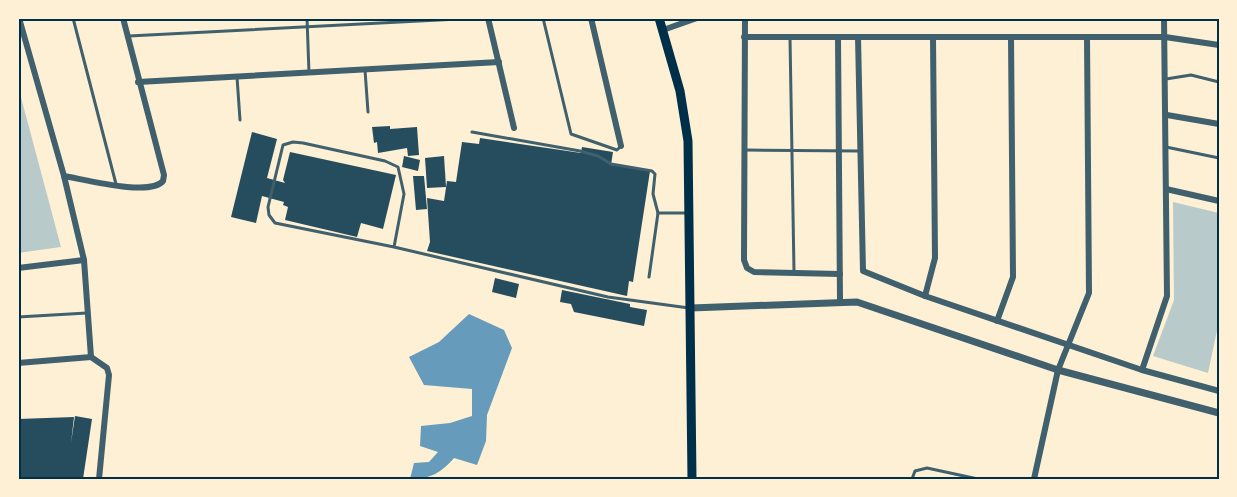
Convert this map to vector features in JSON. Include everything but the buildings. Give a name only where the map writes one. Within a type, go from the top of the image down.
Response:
[{"type":"main road","points":[[661,19],[686,115],[690,213],[692,479]]},
{"type":"street","points":[[19,18],[64,176],[84,260],[91,357]]},
{"type":"street","points":[[64,176],[116,186],[154,188],[163,181],[164,175],[123,18]]},
{"type":"street","points":[[488,18],[514,128]]},
{"type":"street","points":[[591,18],[621,146]]},
{"type":"street","points":[[663,30],[698,18]]},
{"type":"street","points":[[745,18],[744,260],[747,268],[754,272],[840,274]]},
{"type":"street","points":[[1142,370],[1167,296],[1167,115],[1164,18]]},
{"type":"street","points":[[838,37],[840,301]]},
{"type":"street","points":[[858,37],[863,271],[925,296],[1142,370],[1218,388]]},
{"type":"street","points":[[925,296],[935,258],[933,37]]},
{"type":"street","points":[[997,321],[1014,277],[1011,37]]},
{"type":"street","points":[[1034,479],[1058,370],[1070,346],[1090,285],[1087,37]]},
{"type":"street","points":[[744,38],[1165,37],[1219,45]]},
{"type":"street","points":[[138,82],[499,62]]},
{"type":"street","points":[[1167,115],[1219,124]]},
{"type":"street","points":[[1166,189],[1219,201]]},
{"type":"street","points":[[18,268],[84,260]]},
{"type":"street","points":[[691,308],[857,302],[1058,370],[1219,412]]},
{"type":"street","points":[[18,363],[91,357],[107,368],[109,375],[99,479]]},
{"type":"lane","points":[[73,18],[116,186]]},
{"type":"lane","points":[[307,18],[309,73]]},
{"type":"lane","points":[[127,36],[478,18]]},
{"type":"lane","points":[[543,18],[571,134],[609,149],[617,150],[621,146]]},
{"type":"lane","points":[[790,38],[794,273]]},
{"type":"lane","points":[[365,70],[368,112]]},
{"type":"lane","points":[[1166,79],[1191,75],[1219,82]]},
{"type":"lane","points":[[237,77],[240,120]]},
{"type":"lane","points":[[472,132],[580,151],[598,156],[611,164],[647,169],[655,174],[653,194],[658,213],[649,278]]},
{"type":"lane","points":[[394,247],[404,194],[398,167],[385,161],[303,143],[294,142],[283,145],[268,207],[269,215],[275,223],[394,247],[608,297],[691,308]]},
{"type":"lane","points":[[1166,147],[1219,159]]},
{"type":"lane","points":[[744,150],[859,151]]},
{"type":"lane","points":[[658,213],[690,213]]},
{"type":"lane","points":[[18,317],[88,312]]},
{"type":"lane","points":[[912,479],[915,471],[927,468],[978,479]]},
{"type":"shaded area","points":[[18,86],[61,247],[18,253]]},
{"type":"shaded area","points":[[1173,202],[1219,213],[1219,321],[1208,373],[1153,356],[1174,300]]},
{"type":"water","points":[[469,314],[504,330],[512,348],[487,415],[486,441],[477,465],[454,458],[435,474],[410,479],[414,463],[429,462],[438,452],[420,446],[421,426],[450,423],[472,416],[472,389],[424,385],[409,357],[439,342]]}]
